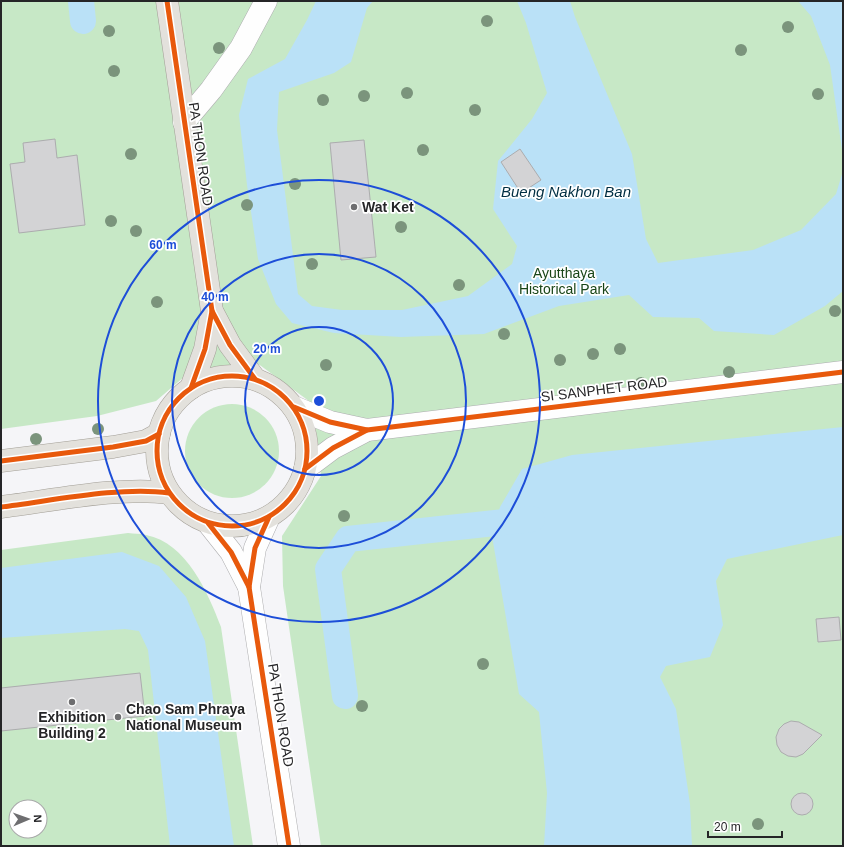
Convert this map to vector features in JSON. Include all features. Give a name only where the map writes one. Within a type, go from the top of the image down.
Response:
[{"type":"main road","name":"PA THON ROAD","points":[[167,1],[212,311],[205,349],[191,388]]},
{"type":"main road","name":"PA THON ROAD","points":[[212,311],[230,345],[255,379]]},
{"type":"main road","points":[[222,376],[238,376],[255,379],[270,385],[283,395],[294,407],[302,422],[308,453],[300,484],[292,497],[281,509],[254,524],[223,526],[208,523],[193,516],[169,493],[161,474],[157,454],[159,434],[168,411],[179,398],[191,388],[206,380],[222,376]]},
{"type":"main road","points":[[1,461],[113,447],[146,441],[159,434]]},
{"type":"main road","points":[[1,507],[117,492],[156,491],[169,493]]},
{"type":"street","points":[[184,122],[212,90],[241,48],[266,1]]},
{"type":"street","name":"SI SANPHET ROAD","points":[[294,407],[330,422],[368,430],[843,372]]},
{"type":"street","name":"SI SANPHET ROAD","points":[[305,469],[333,448],[368,430]]},
{"type":"street","name":"PA THON ROAD","points":[[269,517],[255,548],[249,587],[289,846]]},
{"type":"street","name":"PA THON ROAD","points":[[208,523],[231,552],[249,587]]},
{"type":"green space","name":"Ayutthaya Historical Park","points":[[1,1],[843,1],[843,846],[321,846],[283,586],[282,536],[321,476],[313,404],[257,363],[192,370],[156,401],[97,416],[1,429]]},
{"type":"green space","points":[[232,404],[250,407],[265,418],[276,433],[279,451],[276,469],[265,484],[250,495],[232,498],[214,495],[199,484],[188,469],[185,451],[188,433],[199,418],[214,407]]},
{"type":"green space","name":"Chao Sam Phraya National Museum","points":[[128,533],[144,534],[160,540],[173,548],[194,571],[210,599],[221,627],[253,846],[1,846],[1,550]]},
{"type":"water","name":"Bueng Nakhon Ban","points":[[316,1],[373,1],[367,8],[351,62],[334,73],[279,92],[277,130],[298,294],[312,306],[342,310],[402,310],[468,296],[512,264],[517,246],[493,209],[498,161],[532,119],[547,93],[526,23],[517,1],[570,1],[575,17],[632,154],[646,239],[658,263],[753,250],[801,230],[836,194],[843,171],[843,291],[825,306],[774,335],[714,331],[699,318],[653,317],[629,295],[559,306],[484,334],[401,337],[334,333],[292,323],[276,304],[258,259],[247,185],[239,115],[248,79],[285,59]]},
{"type":"water","points":[[798,1],[843,1],[843,157],[830,65],[811,16]]},
{"type":"water","points":[[843,427],[843,535],[727,559],[716,581],[723,625],[710,657],[666,666],[660,677],[676,709],[690,804],[692,846],[544,846],[547,793],[539,712],[519,694],[492,536],[500,507],[522,469],[572,455]]},
{"type":"water","points":[[122,552],[159,566],[186,597],[205,641],[234,846],[170,846],[148,650],[139,631],[125,629],[1,638],[1,568]]},
{"type":"building","points":[[55,139],[57,158],[77,155],[85,225],[19,233],[10,164],[25,162],[23,143]]},
{"type":"building","points":[[364,140],[376,257],[341,260],[330,143]]},
{"type":"building","points":[[520,149],[541,180],[521,193],[501,162]]},
{"type":"building","points":[[839,617],[841,640],[818,642],[816,619]]},
{"type":"building","name":"Exhibition Building 2","points":[[140,673],[145,716],[1,731],[1,688]]},
{"type":"building","points":[[791,721],[799,722],[822,735],[803,754],[796,757],[788,756],[781,752],[777,745],[776,737],[779,729],[784,724]]},
{"type":"building","points":[[798,793],[806,793],[813,800],[813,808],[806,815],[798,815],[791,808],[791,800]]},
{"type":"waterway","points":[[81,1],[83,21]]},
{"type":"waterway","points":[[345,696],[328,569],[348,539],[532,519]]},
{"type":"cycle path","points":[[167,1],[212,311],[230,345],[255,379]]},
{"type":"cycle path","points":[[191,388],[205,349],[212,311]]},
{"type":"cycle path","points":[[305,469],[333,448],[367,430],[843,372]]},
{"type":"cycle path","points":[[225,376],[239,376],[254,379],[267,385],[280,393],[290,403],[304,429],[307,451],[306,466],[301,480],[290,499],[280,509],[254,523],[239,526],[225,526],[210,523],[197,517],[184,509],[174,499],[160,473],[157,458],[157,444],[160,429],[166,416],[174,403],[184,393],[210,379],[225,376]]},
{"type":"cycle path","points":[[294,407],[330,422],[367,430]]},
{"type":"cycle path","points":[[1,461],[113,447],[146,441],[159,434]]},
{"type":"cycle path","points":[[1,507],[85,495],[129,491],[169,493]]},
{"type":"cycle path","points":[[269,517],[255,548],[249,587],[289,846]]},
{"type":"cycle path","points":[[208,523],[231,552],[249,587]]},
{"type":"place","name":"Wat Ket","points":[[354,207]]},
{"type":"place","name":"Exhibition Building 2","points":[[72,702]]},
{"type":"place","name":"Chao Sam Phraya National Museum","points":[[118,717]]}]
